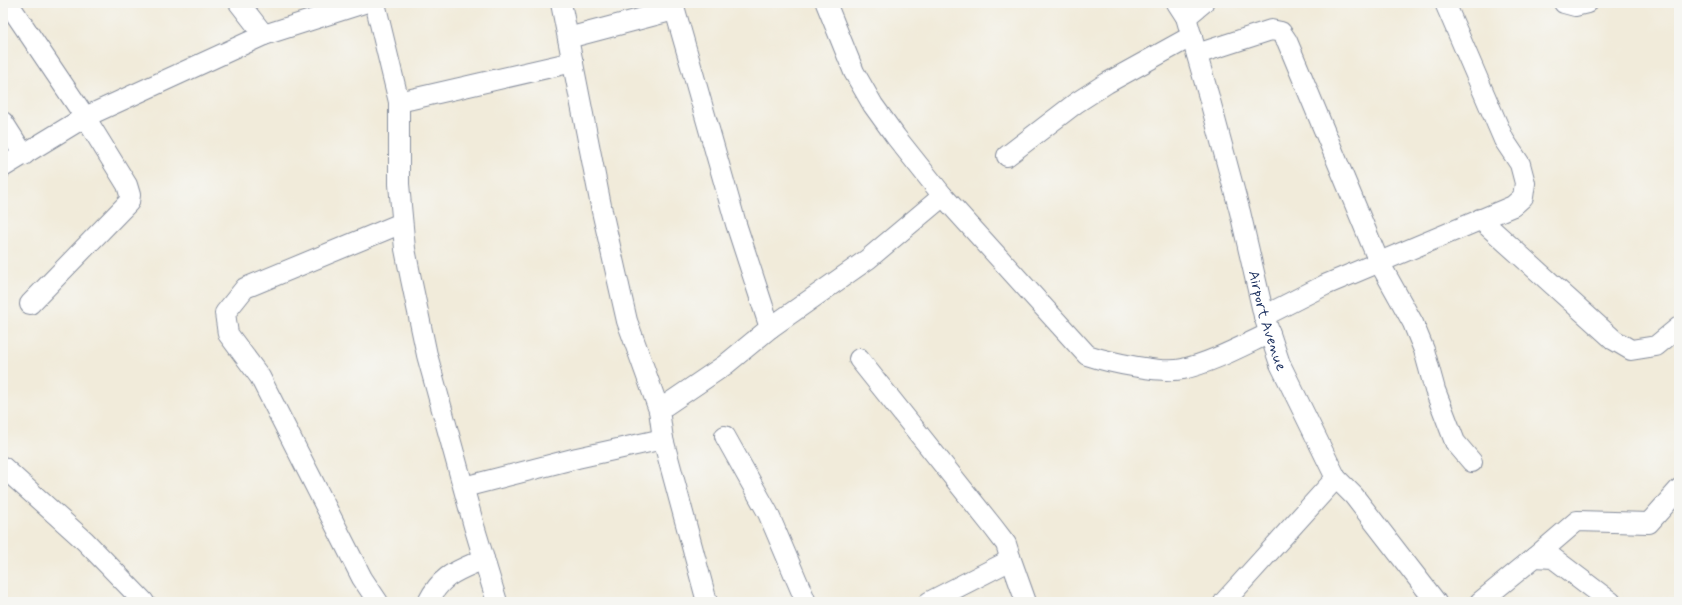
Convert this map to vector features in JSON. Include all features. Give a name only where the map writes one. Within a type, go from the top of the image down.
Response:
[{"type":"street","points":[[8,3],[85,117],[127,185],[130,195],[129,202],[30,304]]},
{"type":"street","points":[[239,3],[264,35]]},
{"type":"street","points":[[3,167],[85,117],[264,35],[364,3]]},
{"type":"street","points":[[375,3],[399,102],[399,184],[405,249],[427,355],[484,559],[498,602]]},
{"type":"street","points":[[561,3],[602,211],[627,321],[659,410],[663,439],[707,602]]},
{"type":"street","points":[[826,3],[854,72],[873,105],[919,167],[943,196],[1087,355],[1109,362],[1181,370],[1203,364],[1267,324],[1325,285],[1512,206],[1523,197],[1525,183],[1520,164],[1504,140],[1445,3]]},
{"type":"street","points":[[1181,10],[1203,3]]},
{"type":"street","points":[[1564,3],[1575,6],[1587,3]]},
{"type":"street","points":[[568,38],[673,6],[736,224],[770,328]]},
{"type":"street","name":"Airport Avenue","points":[[1181,10],[1194,45],[1240,212],[1267,324],[1280,364],[1336,478],[1354,496],[1436,602]]},
{"type":"street","points":[[1007,156],[1076,103],[1101,87],[1194,45],[1271,30],[1281,32],[1287,41],[1379,262],[1413,323],[1424,350],[1435,390],[1455,442],[1472,462]]},
{"type":"street","points":[[399,102],[573,62]]},
{"type":"street","points":[[3,122],[24,154]]},
{"type":"street","points":[[659,410],[725,365],[770,328],[868,259],[943,196]]},
{"type":"street","points":[[1480,219],[1614,340],[1631,350],[1656,346],[1679,327]]},
{"type":"street","points":[[378,602],[362,578],[260,377],[228,334],[225,313],[245,288],[402,223]]},
{"type":"street","points":[[859,359],[1006,544],[1026,602]]},
{"type":"street","points":[[725,436],[768,513],[806,602]]},
{"type":"street","points":[[464,488],[577,458],[663,439]]},
{"type":"street","points":[[3,467],[85,541],[144,602]]},
{"type":"street","points":[[1224,602],[1336,478]]},
{"type":"street","points":[[1486,600],[1577,521],[1649,523],[1679,489]]},
{"type":"street","points":[[929,602],[1003,564],[1010,557]]},
{"type":"street","points":[[1535,558],[1553,558],[1611,602]]},
{"type":"street","points":[[428,602],[436,587],[450,574],[484,559]]}]
